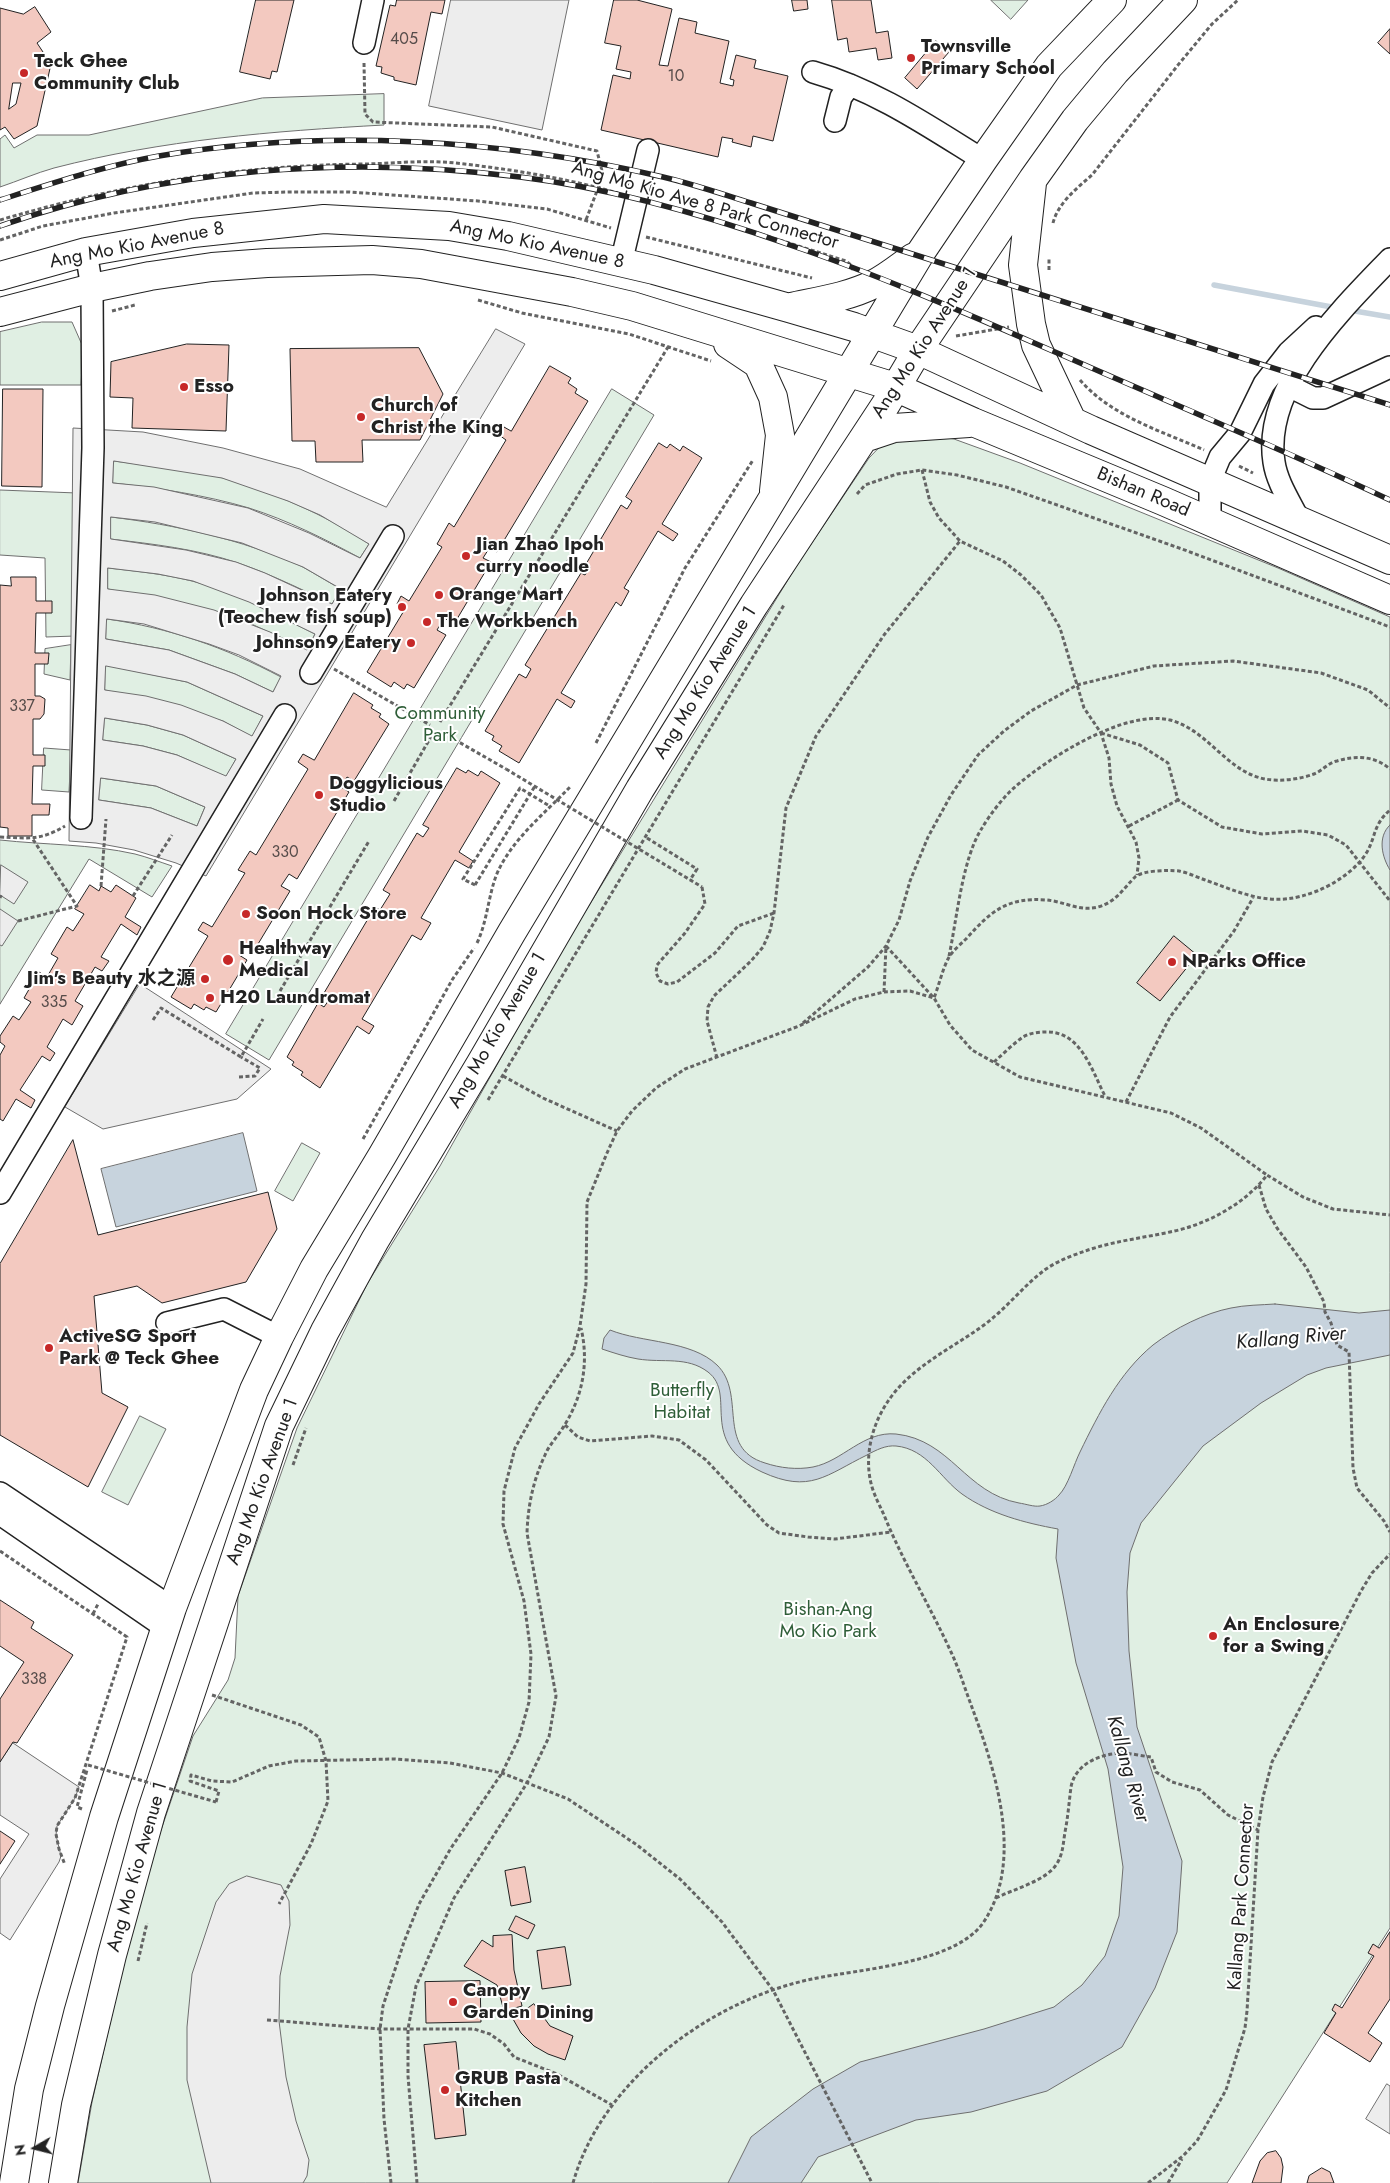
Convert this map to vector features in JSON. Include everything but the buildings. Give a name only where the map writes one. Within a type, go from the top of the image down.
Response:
[{"type":"main road","name":"Ang Mo Kio Avenue 1","points":[[14,2183],[29,2089],[50,2006],[104,1817],[169,1618],[254,1390],[279,1337],[314,1269],[516,925],[921,252],[1049,66],[1112,0]]},
{"type":"main road","name":"Ang Mo Kio Avenue 1","points":[[63,2183],[76,2105],[112,1955],[151,1813],[279,1426],[325,1331],[370,1248],[492,1069],[640,788],[754,606],[864,438],[918,350],[1075,120],[1115,72],[1182,0]]},
{"type":"main road","points":[[1033,179],[1023,265],[1031,324],[1036,345],[1072,421]]},
{"type":"main road","name":"Ang Mo Kio Avenue 8","points":[[0,276],[86,252],[193,233],[324,218],[449,226],[508,236],[622,263],[789,308],[918,350]]},
{"type":"main road","points":[[789,308],[845,296],[859,291],[876,283],[921,252]]},
{"type":"main road","name":"Ang Mo Kio Avenue 8","points":[[0,312],[92,301],[150,276],[212,267],[267,263],[372,260],[443,267],[572,292],[632,306],[896,387]]},
{"type":"main road","points":[[704,329],[758,364],[773,397],[780,435],[773,497]]},
{"type":"main road","name":"Bishan Road","points":[[918,350],[1072,421],[1215,469],[1300,522],[1390,560]]},
{"type":"main road","name":"Bishan Road","points":[[896,387],[973,422],[1210,521],[1390,600]]},
{"type":"main road","points":[[864,438],[894,428],[973,422]]},
{"type":"street","points":[[364,43],[373,0]]},
{"type":"street","points":[[813,72],[869,92],[911,114],[983,160]]},
{"type":"street","points":[[835,121],[841,97],[850,85]]},
{"type":"street","points":[[622,263],[648,150]]},
{"type":"street","points":[[81,818],[93,448],[92,301],[86,252]]},
{"type":"street","points":[[1210,521],[1215,469],[1240,432],[1264,384],[1289,352],[1321,328],[1347,305],[1390,259]]},
{"type":"street","points":[[1300,522],[1283,488],[1274,463],[1273,437],[1279,411],[1289,386],[1321,328]]},
{"type":"street","points":[[1289,386],[1313,398],[1323,398],[1357,384],[1390,367]]},
{"type":"street","points":[[315,666],[393,536]]},
{"type":"street","points":[[0,1193],[285,715]]},
{"type":"street","points":[[167,1323],[224,1309],[279,1337]]},
{"type":"street","points":[[0,1494],[169,1618]]},
{"type":"street","points":[[0,1514],[169,1618]]},
{"type":"path","points":[[1052,225],[1060,206],[1092,175],[1212,24],[1238,0]]},
{"type":"path","points":[[364,43],[365,114],[373,122],[492,127],[597,151],[603,175],[586,220]]},
{"type":"path","name":"Ang Mo Kio Ave 8 Park Connector","points":[[0,220],[66,201],[177,178],[294,166],[453,163],[535,174],[599,188],[700,215],[817,254],[846,261],[851,265],[854,272]]},
{"type":"path","points":[[1049,255],[1049,272]]},
{"type":"path","points":[[469,298],[522,313],[629,334],[713,361]]},
{"type":"path","points":[[92,301],[117,310],[141,303]]},
{"type":"path","points":[[948,338],[1031,324]]},
{"type":"path","points":[[440,722],[668,347]]},
{"type":"path","points":[[1075,374],[1090,391],[1117,411],[1215,469]]},
{"type":"path","points":[[851,500],[865,485],[896,474],[922,470],[957,475],[1006,487],[1182,549],[1390,627]]},
{"type":"path","points":[[922,470],[930,502],[939,518],[960,541],[1004,561],[1021,575],[1041,596],[1060,628],[1084,708],[1100,733],[1109,758],[1111,784],[1118,806],[1136,842],[1139,858],[1137,875]]},
{"type":"path","points":[[717,1058],[707,1021],[708,1007],[714,996],[762,948],[770,931],[774,913],[786,808],[816,736],[884,634],[960,541]]},
{"type":"path","points":[[488,1101],[492,1069],[647,838],[787,599]]},
{"type":"path","points":[[798,1026],[868,967],[886,946],[899,920],[910,881],[928,837],[964,774],[978,755],[1004,731],[1031,712],[1077,685],[1154,666],[1233,661],[1321,673],[1368,690],[1390,708]]},
{"type":"path","points":[[315,666],[430,725]]},
{"type":"path","points":[[934,998],[949,957],[965,869],[981,829],[1014,788],[1058,756],[1100,733],[1123,723],[1146,718],[1170,720],[1192,729],[1242,772],[1266,780],[1291,780],[1314,774],[1336,761],[1363,757],[1377,759],[1390,769]]},
{"type":"path","points":[[442,733],[702,887],[705,904],[685,933],[657,964],[656,973],[660,981],[673,984],[677,982],[715,953],[738,926],[774,913]]},
{"type":"path","points":[[1100,733],[1140,745],[1168,763],[1178,800],[1222,826],[1262,834],[1302,830],[1328,835],[1346,845],[1390,901]]},
{"type":"path","points":[[394,801],[432,735]]},
{"type":"path","points":[[534,786],[474,885],[463,878],[520,788],[551,807]]},
{"type":"path","points":[[1129,826],[1178,800]]},
{"type":"path","points":[[949,957],[986,916],[1004,905],[1037,899],[1056,900],[1084,908],[1095,908],[1115,899],[1137,875],[1158,870],[1180,872],[1253,898],[1275,900],[1312,893],[1338,880],[1359,862],[1368,851],[1374,832],[1390,810]]},
{"type":"path","points":[[0,837],[32,838],[49,836],[81,818]]},
{"type":"path","points":[[101,886],[106,819]]},
{"type":"path","points":[[133,896],[172,835]]},
{"type":"path","points":[[18,921],[77,906],[32,838]]},
{"type":"path","points":[[647,838],[697,869],[690,880]]},
{"type":"path","points":[[280,991],[369,841]]},
{"type":"path","points":[[1126,1102],[1170,1017],[1234,931],[1253,898]]},
{"type":"path","points":[[884,992],[886,946]]},
{"type":"path","points":[[886,946],[934,998],[950,1026],[972,1050],[1020,1077],[1172,1113],[1194,1124],[1266,1175],[1303,1197],[1332,1209],[1390,1215]]},
{"type":"path","points":[[391,2183],[384,2119],[380,2028],[383,2006],[389,1983],[419,1904],[451,1848],[502,1773],[519,1738],[529,1702],[531,1654],[524,1601],[503,1524],[504,1491],[515,1448],[530,1418],[572,1353],[580,1326],[588,1256],[586,1235],[587,1202],[617,1131],[632,1111],[656,1088],[685,1069],[798,1026],[855,998],[884,992],[910,991],[934,998]]},
{"type":"path","points":[[153,1020],[161,1008],[260,1068],[255,1076],[238,1077]]},
{"type":"path","points":[[242,1057],[263,1019]]},
{"type":"path","points":[[994,1062],[1024,1037],[1036,1032],[1062,1035],[1073,1041],[1082,1051],[1105,1097]]},
{"type":"path","points":[[492,1069],[543,1098],[617,1131]]},
{"type":"path","points":[[573,2183],[588,2146],[612,2105],[642,2070],[676,2042],[716,2016],[773,1990],[807,1980],[935,1955],[961,1942],[982,1924],[996,1898],[1003,1870],[1003,1836],[998,1796],[989,1754],[952,1654],[891,1532],[872,1486],[868,1461],[871,1435],[881,1411],[919,1367],[983,1326],[1049,1267],[1090,1250],[1132,1238],[1173,1232],[1197,1224],[1238,1202],[1259,1185],[1266,1175]]},
{"type":"path","points":[[1259,1185],[1270,1215],[1306,1267],[1324,1302],[1325,1312],[1332,1323],[1337,1344],[1349,1352],[1354,1468],[1357,1488],[1384,1521],[1390,1532]]},
{"type":"path","points":[[417,2183],[408,2076],[408,2029],[416,1986],[454,1898],[527,1783],[549,1737],[556,1696],[528,1533],[528,1508],[532,1487],[546,1453],[576,1402],[584,1375],[585,1346],[580,1326]]},
{"type":"path","points":[[564,1425],[578,1437],[590,1441],[652,1436],[680,1440],[706,1460],[766,1525],[780,1533],[835,1539],[891,1532]]},
{"type":"path","points":[[290,1472],[306,1426]]},
{"type":"path","points":[[0,1551],[127,1637]]},
{"type":"path","name":"Kallang Park Connector","points":[[1148,2183],[1183,2156],[1197,2141],[1226,2090],[1245,2028],[1258,1830],[1263,1797],[1272,1762],[1360,1591],[1372,1573],[1390,1554]]},
{"type":"path","points":[[209,1704],[215,1686]]},
{"type":"path","points":[[212,1695],[301,1725],[318,1737],[326,1760],[328,1801],[311,1844],[279,1904]]},
{"type":"path","points":[[996,1898],[1037,1881],[1056,1866],[1062,1855],[1071,1786],[1075,1776],[1091,1760],[1121,1753],[1151,1757],[1156,1772],[1172,1782],[1200,1790],[1228,1815],[1258,1830]]},
{"type":"path","points":[[88,1765],[216,1802],[219,1791],[190,1781],[190,1775],[212,1781],[232,1782],[269,1766],[296,1762],[394,1759],[450,1763],[502,1773],[568,1799],[637,1845],[680,1879],[722,1922],[773,1990],[872,2183]]},
{"type":"path","points":[[186,1778],[189,1769]]},
{"type":"path","points":[[180,1796],[183,1787]]},
{"type":"path","points":[[59,1862],[70,1863]]},
{"type":"path","points":[[138,1961],[149,1916]]},
{"type":"path","points":[[267,2020],[380,2028],[474,2029],[490,2034],[504,2044],[514,2057],[556,2074],[612,2105]]},
{"type":"path","points":[[1168,2183],[1183,2156]]},
{"type":"green space","points":[[991,0],[1028,0],[1011,19]]},
{"type":"green space","points":[[384,94],[384,125],[218,138],[136,150],[54,168],[0,187],[0,139],[5,135],[14,148],[37,135],[89,135],[262,98]]},
{"type":"green space","points":[[42,322],[72,322],[83,347],[81,385],[0,385],[0,332]]},
{"type":"green space","name":"Community Park","points":[[612,389],[654,415],[269,1060],[226,1034]]},
{"type":"green space","name":"Bishan-Ang Mo Kio Park","points":[[918,433],[954,439],[1020,463],[1278,568],[1390,617],[1390,1928],[1227,2183],[78,2183],[92,2102],[125,1957],[158,1839],[193,1736],[228,1680],[235,1658],[238,1596],[297,1428],[367,1284],[440,1166],[560,953],[797,565],[869,458],[892,434]]},
{"type":"green space","points":[[114,461],[196,472],[242,484],[299,505],[335,523],[369,544],[360,558],[306,530],[249,508],[181,492],[113,483]]},
{"type":"green space","points":[[0,490],[77,493],[75,636],[46,637],[45,558],[0,555]]},
{"type":"green space","points":[[111,517],[160,524],[208,534],[255,548],[301,566],[341,589],[332,604],[274,577],[222,558],[175,548],[110,539]]},
{"type":"green space","points":[[108,568],[160,575],[208,585],[255,604],[315,634],[307,650],[243,620],[108,589]]},
{"type":"green space","points":[[107,619],[175,633],[196,640],[260,666],[281,677],[273,692],[235,674],[169,650],[106,639]]},
{"type":"green space","points":[[71,645],[70,680],[44,674],[45,649]]},
{"type":"green space","points":[[106,665],[187,682],[263,716],[252,737],[223,721],[105,690]]},
{"type":"green space","points":[[105,718],[147,725],[183,735],[236,759],[226,777],[177,755],[143,746],[103,740]]},
{"type":"green space","points":[[44,748],[71,750],[69,792],[42,790]]},
{"type":"green space","points":[[101,778],[156,786],[205,807],[197,826],[151,808],[99,800]]},
{"type":"green space","points":[[0,840],[85,846],[140,855],[172,866],[152,897],[89,859],[0,1004]]},
{"type":"green space","points":[[302,1143],[320,1153],[293,1201],[275,1191]]},
{"type":"green space","points":[[140,1416],[166,1429],[128,1505],[102,1492]]},
{"type":"shaded area","points":[[451,0],[569,0],[542,130],[429,106]]},
{"type":"shaded area","points":[[496,329],[525,344],[206,876],[176,863],[134,850],[96,843],[69,841],[73,428],[143,432],[223,448],[300,469],[386,507]],"holes":[[[114,461],[222,478],[288,501],[320,515],[369,544],[360,558],[309,533],[248,508],[154,487],[113,483]],[[111,517],[155,522],[242,543],[303,567],[341,589],[332,604],[265,573],[236,562],[186,550],[111,539]],[[108,568],[158,574],[193,581],[249,602],[315,634],[307,650],[270,632],[214,610],[155,595],[108,589]],[[107,619],[144,624],[209,644],[239,655],[281,676],[273,692],[235,674],[169,650],[106,639]],[[106,666],[187,682],[263,716],[252,736],[223,721],[181,705],[146,696],[105,690]],[[105,718],[147,725],[183,735],[236,759],[226,776],[177,755],[143,746],[103,740]],[[101,778],[156,786],[205,807],[197,826],[151,808],[99,800]]]},
{"type":"shaded area","points":[[1,865],[28,882],[14,904],[0,895]]},
{"type":"shaded area","points":[[0,909],[18,921],[2,946],[0,945]]},
{"type":"shaded area","points":[[140,984],[271,1069],[237,1099],[103,1129],[65,1107]]},
{"type":"shaded area","points":[[13,1743],[79,1787],[75,1798],[57,1826],[56,1835],[61,1856],[59,1862],[10,1940],[0,1933],[0,1879],[29,1834],[0,1815],[0,1762]]},
{"type":"shaded area","points":[[247,1876],[281,1885],[289,1901],[290,1925],[280,1976],[279,2021],[286,2077],[296,2121],[309,2160],[307,2176],[303,2183],[211,2183],[187,2080],[187,2027],[192,1974],[216,1902],[229,1884]]},
{"type":"shaded area","points":[[1387,2084],[1390,2086],[1390,2134],[1366,2119]]},
{"type":"water","points":[[1390,825],[1390,870],[1383,853],[1382,841],[1383,835]]},
{"type":"water","points":[[243,1133],[257,1191],[116,1227],[101,1169]]},
{"type":"water","name":"Kallang River","points":[[1275,1304],[1359,1313],[1390,1310],[1390,1355],[1326,1368],[1307,1375],[1261,1403],[1203,1446],[1141,1523],[1130,1553],[1127,1592],[1129,1651],[1137,1727],[1182,1861],[1177,1932],[1155,1988],[1122,2047],[1047,2091],[971,2112],[916,2120],[818,2157],[801,2183],[728,2183],[751,2137],[813,2089],[860,2062],[984,2029],[1054,2007],[1082,1985],[1105,1956],[1119,1916],[1123,1867],[1108,1769],[1076,1663],[1056,1558],[1058,1529],[1021,1521],[984,1507],[962,1494],[925,1458],[907,1448],[889,1446],[881,1448],[828,1475],[806,1482],[779,1478],[762,1472],[742,1460],[730,1447],[721,1419],[720,1393],[716,1382],[708,1372],[700,1367],[683,1362],[638,1359],[611,1352],[602,1349],[604,1338],[610,1330],[680,1346],[706,1357],[717,1365],[726,1377],[730,1390],[736,1433],[741,1445],[750,1456],[765,1463],[789,1468],[813,1467],[834,1459],[873,1437],[884,1434],[896,1434],[915,1438],[931,1446],[985,1489],[1000,1497],[1038,1506],[1051,1502],[1062,1491],[1102,1408],[1130,1368],[1153,1345],[1180,1327],[1221,1310]]},
{"type":"waterway","points":[[1214,285],[1337,308]]},
{"type":"waterway","points":[[1349,310],[1390,317]]},
{"type":"railway","points":[[0,200],[119,164],[221,147],[284,142],[348,140],[476,146],[539,154],[602,164],[696,186],[1390,405]]},
{"type":"railway","points":[[0,226],[63,206],[127,191],[192,179],[257,172],[389,167],[455,170],[520,177],[588,188],[623,195],[725,223],[859,270],[1028,340],[1390,500]]},
{"type":"place","name":"Townsville Primary School","points":[[911,58]]},
{"type":"place","name":"Teck Ghee Community Club","points":[[24,73]]},
{"type":"place","name":"Esso","points":[[184,387]]},
{"type":"place","name":"Church of Christ the King","points":[[361,417]]},
{"type":"place","name":"Jian Zhao Ipoh curry noodle","points":[[466,556]]},
{"type":"place","name":"Orange Mart","points":[[439,595]]},
{"type":"place","name":"Johnson Eatery (Teochew fish soup)","points":[[402,607]]},
{"type":"place","name":"The Workbench","points":[[427,622]]},
{"type":"place","name":"Johnson9 Eatery","points":[[411,643]]},
{"type":"place","name":"Doggylicious Studio","points":[[319,795]]},
{"type":"place","name":"Soon Hock Store","points":[[246,914]]},
{"type":"place","name":"Healthway Medical","points":[[228,960]]},
{"type":"place","name":"NParks Office","points":[[1172,962]]},
{"type":"place","name":"Jim's Beauty 水之源","points":[[205,979]]},
{"type":"place","name":"H20 Laundromat","points":[[210,998]]},
{"type":"place","name":"ActiveSG Sport Park @ Teck Ghee","points":[[49,1348]]},
{"type":"place","name":"An Enclosure for a Swing","points":[[1213,1636]]},
{"type":"place","name":"Canopy Garden Dining","points":[[453,2002]]},
{"type":"place","name":"GRUB Pasta Kitchen","points":[[445,2090]]},
{"type":"park label","name":"Butterfly Habitat","points":[[682,1402]]}]
